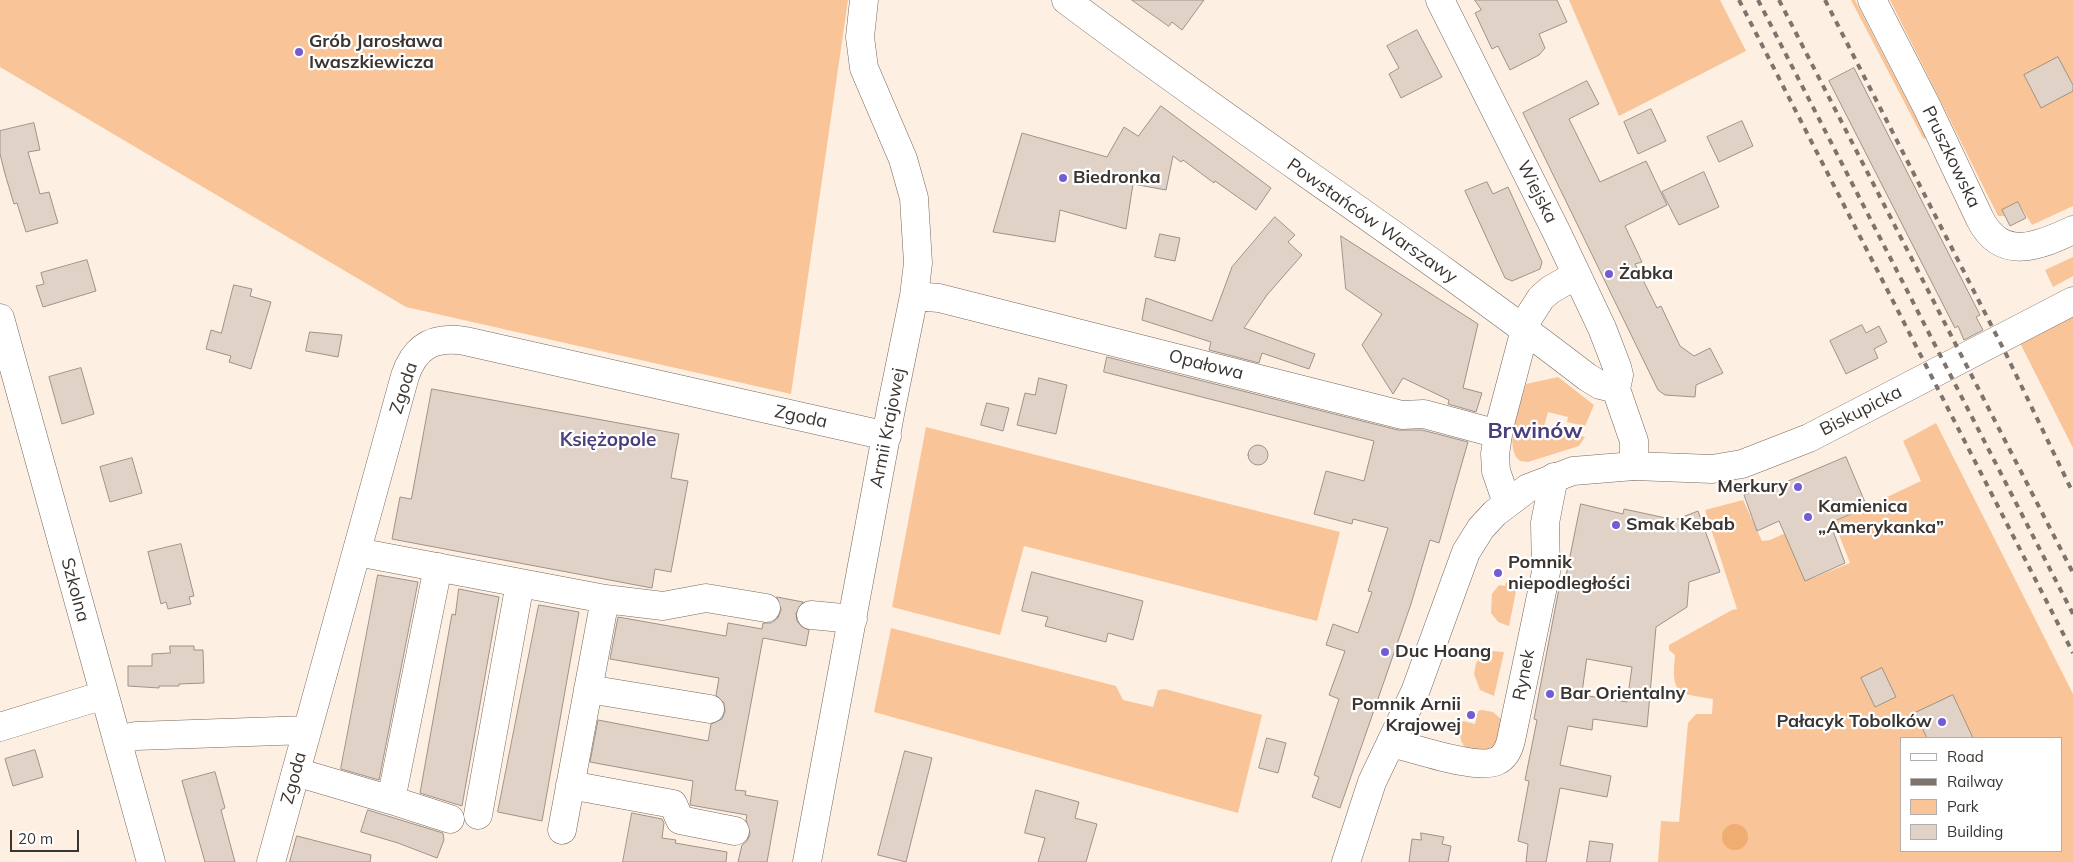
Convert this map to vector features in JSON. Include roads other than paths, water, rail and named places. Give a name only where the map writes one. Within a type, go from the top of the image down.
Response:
[{"type":"street","name":"Armii Krajowej","points":[[807,862],[914,296],[918,263],[914,198],[903,160],[864,68],[860,37],[864,0]]},
{"type":"street","name":"Powstańców Warszawy","points":[[1066,0],[1204,102],[1524,329],[1587,377],[1600,385],[1616,389]]},
{"type":"street","name":"Wiejska","points":[[1440,0],[1576,275],[1615,359],[1619,375],[1616,389]]},
{"type":"street","name":"Pruszkowska","points":[[1872,0],[1927,107],[1980,219],[1990,234],[2004,243],[2022,247],[2037,245],[2073,230]]},
{"type":"street","points":[[1507,503],[1495,467],[1498,434],[1524,329],[1533,309],[1541,298],[1558,284],[1576,275]]},
{"type":"street","name":"Opałowa","points":[[914,296],[939,298],[1402,414],[1424,414],[1498,434]]},
{"type":"street","name":"Biskupicka","points":[[1634,466],[1712,469],[1742,464],[1770,454],[1809,438],[2073,301]]},
{"type":"street","name":"Szkolna","points":[[0,318],[151,862]]},
{"type":"street","name":"Zgoda","points":[[271,862],[410,361],[418,351],[437,341],[465,341],[887,436]]},
{"type":"street","points":[[1346,862],[1372,782],[1416,692],[1466,552],[1481,528],[1507,503],[1528,488],[1554,477],[1596,468],[1634,466],[1634,441],[1616,389]]},
{"type":"street","name":"Rynek","points":[[1391,743],[1442,757],[1480,764],[1498,761],[1505,754],[1511,740],[1546,572],[1545,524],[1554,477]]},
{"type":"street","points":[[357,552],[605,599],[663,606],[706,598],[766,608]]},
{"type":"street","points":[[391,800],[438,568]]},
{"type":"street","points":[[478,815],[520,583]]},
{"type":"street","points":[[562,830],[605,599]]},
{"type":"street","points":[[811,616],[853,619]]},
{"type":"street","points":[[588,689],[710,709]]},
{"type":"street","points":[[0,727],[104,695]]},
{"type":"street","points":[[117,740],[136,736],[307,730]]},
{"type":"street","points":[[296,772],[450,819]]},
{"type":"street","points":[[570,785],[673,804],[680,820],[735,831]]},
{"type":"railway","points":[[1739,0],[2073,653]]},
{"type":"railway","points":[[1758,0],[2073,614]]},
{"type":"railway","points":[[1779,0],[2073,573]]},
{"type":"railway","points":[[1825,0],[2006,354],[2073,493]]},
{"type":"place","name":"Grób Jarosława Iwaszkiewicza","points":[[299,52]]},
{"type":"place","name":"Biedronka","points":[[1063,178]]},
{"type":"place","name":"Żabka","points":[[1609,274]]},
{"type":"place","name":"Merkury","points":[[1798,487]]},
{"type":"place","name":"Kamienica „Amerykanka”","points":[[1808,517]]},
{"type":"place","name":"Smak Kebab","points":[[1616,525]]},
{"type":"place","name":"Pomnik niepodległości","points":[[1498,573]]},
{"type":"place","name":"Duc Hoang","points":[[1385,652]]},
{"type":"place","name":"Bar Orientalny","points":[[1550,694]]},
{"type":"place","name":"Pomnik Arnii Krajowej","points":[[1471,715]]},
{"type":"place","name":"Pałacyk Tobolków","points":[[1942,722]]},
{"type":"district","name":"Brwinów","points":[[1535,431]]},
{"type":"district","name":"Księżopole","points":[[608,440]]}]
